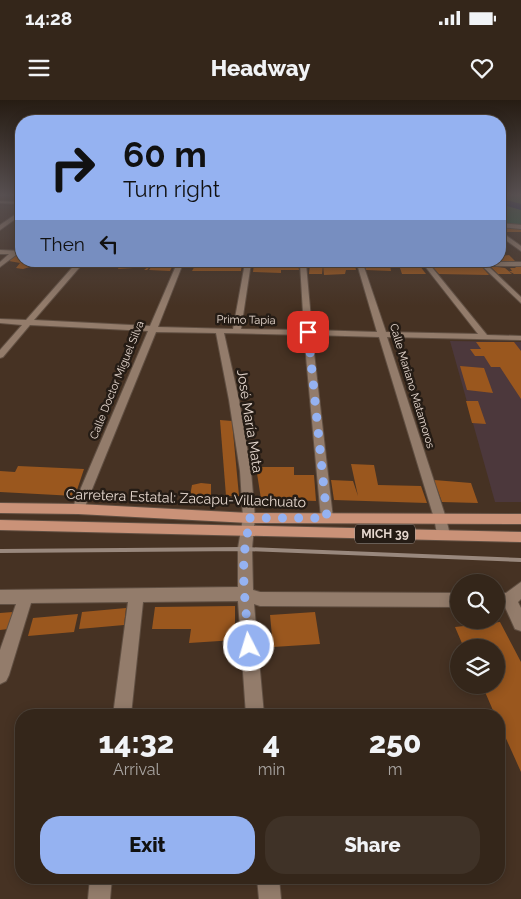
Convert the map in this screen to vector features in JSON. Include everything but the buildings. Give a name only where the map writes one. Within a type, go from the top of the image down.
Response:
[{"type":"main road","name":"Carretera Estatal: Zacapu-Villachuato","points":[[0,508],[78,509],[249,525],[327,518],[521,519]]},
{"type":"main road","name":"MICH 39","points":[[0,525],[249,525],[521,537]]},
{"type":"street","points":[[506,237],[521,249]]},
{"type":"street","points":[[0,252],[15,253]]},
{"type":"street","points":[[0,265],[15,255]]},
{"type":"street","points":[[506,263],[521,264]]},
{"type":"street","points":[[0,355],[77,267]]},
{"type":"street","name":"Calle Doctor Miguel Silva","points":[[78,509],[178,267]]},
{"type":"street","points":[[237,331],[246,267]]},
{"type":"street","points":[[303,267],[327,518]]},
{"type":"street","name":"Calle Mariano Matamoros","points":[[361,267],[440,518],[443,535]]},
{"type":"street","points":[[429,267],[485,338]]},
{"type":"street","points":[[486,267],[521,301]]},
{"type":"street","name":"Primo Tapia","points":[[0,321],[152,329],[521,338]]},
{"type":"street","name":"José María Mata","points":[[219,330],[244,459],[249,525],[244,548],[245,594],[255,709]]},
{"type":"street","points":[[505,599],[521,590]]},
{"type":"street","points":[[0,597],[245,594],[260,599],[450,600]]},
{"type":"street","points":[[0,675],[26,596]]},
{"type":"street","points":[[123,709],[136,596]]},
{"type":"street","points":[[505,603],[521,624]]},
{"type":"street","points":[[98,899],[100,884]]},
{"type":"street","points":[[269,884],[270,899]]},
{"type":"shaded area","points":[[450,341],[521,342],[521,502],[495,502]]},
{"type":"railway","points":[[0,551],[245,549],[521,560]]},
{"type":"route","points":[[249,646],[244,548],[249,532],[249,518],[327,518],[308,332]]}]
